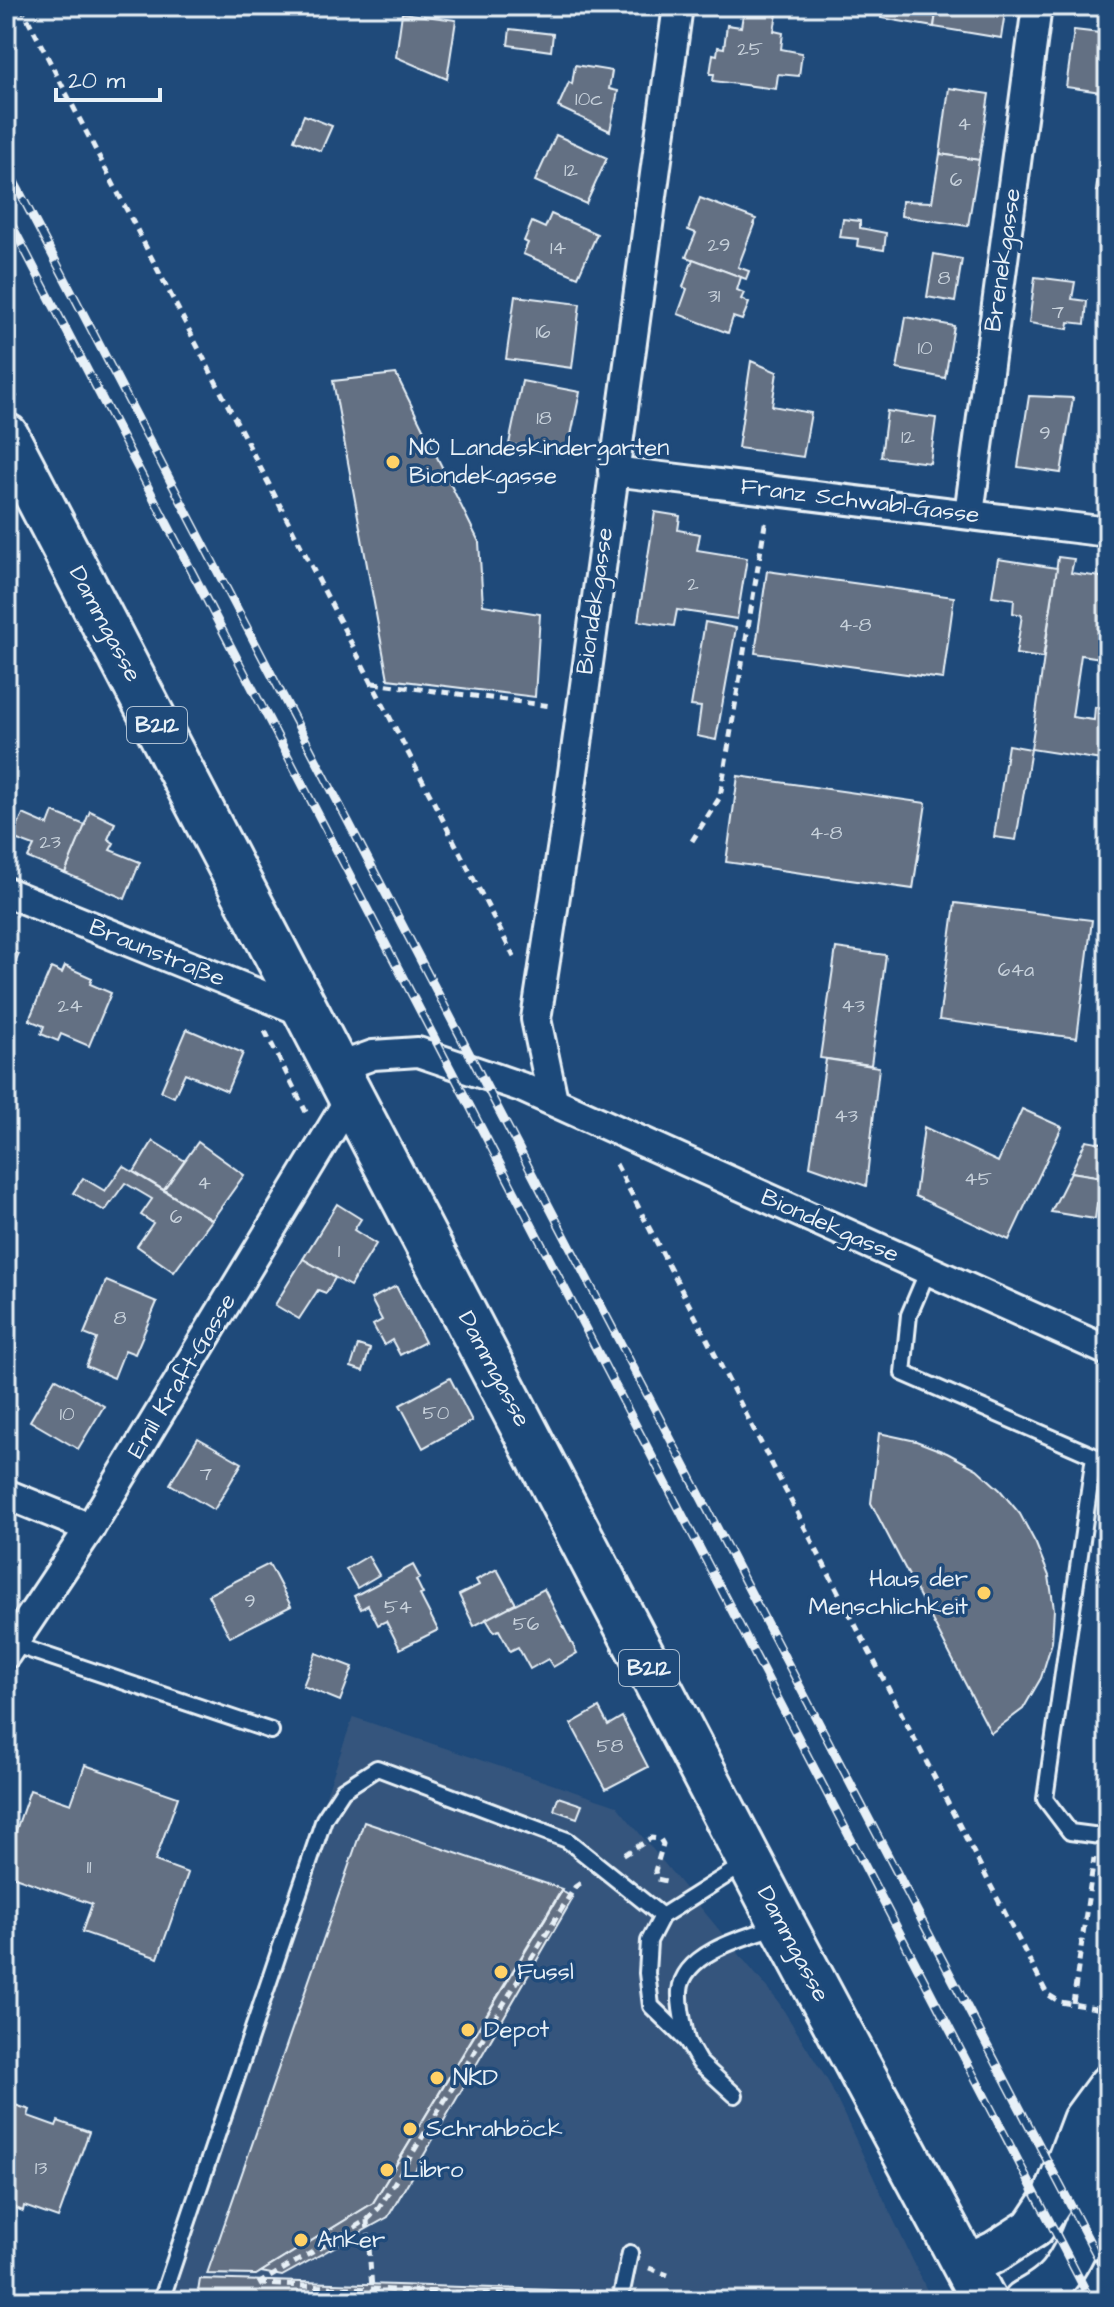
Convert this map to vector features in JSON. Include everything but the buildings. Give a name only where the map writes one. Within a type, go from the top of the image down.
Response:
[{"type":"main road","name":"Dammgasse","points":[[6,436],[783,1925],[975,2283]]},
{"type":"main road","points":[[975,2283],[995,2252],[1034,2227],[1054,2197],[1083,2120],[1108,2086]]},
{"type":"main road","points":[[1024,2301],[1059,2275],[1078,2243],[1108,2150]]},
{"type":"street","name":"Biondekgasse","points":[[553,1100],[536,1019],[678,6]]},
{"type":"street","name":"Brenekgasse","points":[[969,514],[1037,6]]},
{"type":"street","name":"Franz Schwabl-Gasse","points":[[613,471],[1108,532]]},
{"type":"street","name":"Braunstraße","points":[[6,892],[309,1014]]},
{"type":"street","name":"Biondekgasse","points":[[344,1081],[373,1055],[418,1052],[553,1100],[1108,1351]]},
{"type":"street","name":"Emil Kraft-Gasse","points":[[9,1649],[90,1528],[344,1081]]},
{"type":"street","points":[[6,1494],[90,1528]]},
{"type":"lane","points":[[928,1270],[909,1315],[903,1373],[1094,1456],[1045,1799],[1070,1832],[1103,1836]]},
{"type":"lane","points":[[9,1649],[271,1731]]},
{"type":"lane","points":[[161,2301],[324,1819],[343,1790],[377,1768],[567,1840],[662,1916]]},
{"type":"lane","points":[[735,2095],[699,2062],[687,2041],[651,2006],[647,1973],[649,1941],[662,1916],[750,1861]]},
{"type":"lane","points":[[687,2041],[680,1989],[688,1970],[722,1945],[783,1925]]},
{"type":"lane","points":[[620,2301],[630,2253]]},
{"type":"path","points":[[692,841],[720,797],[771,490]]},
{"type":"path","points":[[373,683],[581,710]]},
{"type":"path","points":[[1108,1762],[1103,1836],[1073,2003],[1108,2010]]},
{"type":"path","points":[[620,2301],[258,2284],[367,2220],[379,2208],[575,1887],[628,1853]]},
{"type":"path","points":[[367,2220],[372,2289]]},
{"type":"path","points":[[652,2269],[668,2275]]},
{"type":"shaded area","points":[[353,1717],[617,1806],[777,2000],[829,2083],[932,2301],[151,2301]]},
{"type":"railway","points":[[6,166],[1108,2277]]},
{"type":"railway","points":[[6,214],[1091,2301]]},
{"type":"place","name":"NÖ Landeskindergarten Biondekgasse","points":[[393,462]]},
{"type":"place","name":"Haus der Menschlichkeit","points":[[984,1593]]},
{"type":"place","name":"Fussl","points":[[501,1972]]},
{"type":"place","name":"Depot","points":[[468,2030]]},
{"type":"place","name":"NKD","points":[[437,2078]]},
{"type":"place","name":"Schrahböck","points":[[410,2129]]},
{"type":"place","name":"Libro","points":[[387,2170]]},
{"type":"place","name":"Anker","points":[[301,2240]]}]
